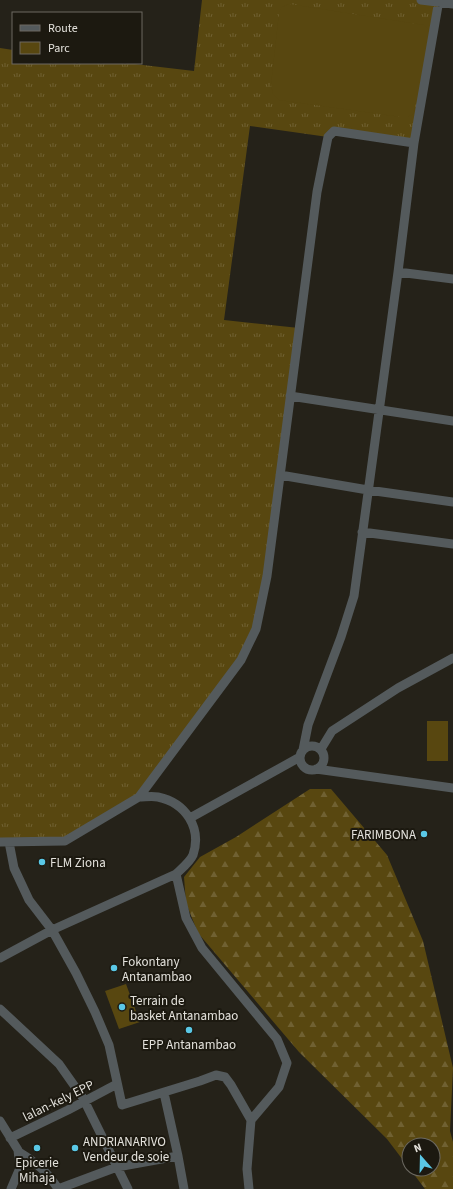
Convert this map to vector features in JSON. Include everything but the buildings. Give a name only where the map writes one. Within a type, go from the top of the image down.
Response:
[{"type":"street","points":[[421,0],[439,1],[453,4]]},
{"type":"street","points":[[439,1],[414,144],[354,596],[341,637],[308,725],[301,754],[302,765],[308,769],[453,788]]},
{"type":"street","points":[[249,1189],[247,1169],[251,1120],[231,1085],[224,1077],[216,1075],[164,1093],[122,1105],[109,1045],[76,973],[52,930],[29,900],[4,842],[65,841],[139,797],[241,660],[256,628],[267,576],[317,192],[328,137],[334,131],[414,144]]},
{"type":"street","points":[[398,272],[453,279]]},
{"type":"street","points":[[290,396],[453,420]]},
{"type":"street","points":[[280,475],[368,490],[453,502]]},
{"type":"street","points":[[362,532],[453,544]]},
{"type":"street","points":[[321,749],[332,731],[398,688],[453,658]]},
{"type":"street","points":[[190,818],[301,754],[306,747],[314,745],[321,749],[325,756],[323,764],[316,769]]},
{"type":"street","points":[[0,958],[52,930],[176,874],[192,857],[196,835],[190,818],[177,804],[157,797],[139,797]]},
{"type":"street","points":[[176,874],[186,918],[202,948],[277,1039],[287,1063],[279,1088],[251,1120]]},
{"type":"street","points":[[0,1009],[59,1064],[83,1098],[128,1189]]},
{"type":"street","name":"lalan-kely EPP","points":[[10,1138],[118,1084]]},
{"type":"street","points":[[164,1093],[184,1189]]},
{"type":"street","points":[[0,1121],[19,1152],[33,1161],[58,1189],[117,1167],[178,1156]]},
{"type":"street","points":[[11,1189],[20,1168],[19,1152]]},
{"type":"green space","points":[[202,0],[421,0],[439,2],[414,143],[334,131],[328,137],[250,126],[224,320],[299,328],[256,629],[241,660],[139,797],[65,841],[0,842],[0,48],[12,50],[12,64],[134,64],[194,71]]},
{"type":"green space","points":[[289,4],[424,25],[429,30],[430,37],[424,74],[413,114],[408,117],[401,117],[279,100],[273,94],[271,85],[279,13],[282,7]]},
{"type":"green space","points":[[427,721],[448,721],[448,761],[427,761]]},
{"type":"green space","points":[[310,789],[331,789],[387,855],[423,941],[453,1068],[450,1131],[453,1142],[453,1189],[425,1189],[416,1177],[441,1177],[441,1137],[401,1137],[401,1157],[387,1139],[299,1052],[198,933],[186,903],[184,877],[200,857],[236,837]]},
{"type":"green space","name":"Terrain de basket Antanambao","points":[[126,984],[140,1022],[119,1029],[105,991]]},
{"type":"place","name":"FARIMBONA","points":[[424,834]]},
{"type":"place","name":"FLM Ziona","points":[[42,862]]},
{"type":"place","name":"Fokontany Antanambao","points":[[114,968]]},
{"type":"place","name":"Terrain de basket Antanambao","points":[[122,1007]]},
{"type":"place","name":"EPP Antanambao","points":[[189,1030]]},
{"type":"place","name":"Epicerie Mihaja","points":[[37,1148]]},
{"type":"place","name":"ANDRIANARIVO Vendeur de soie","points":[[75,1148]]}]
